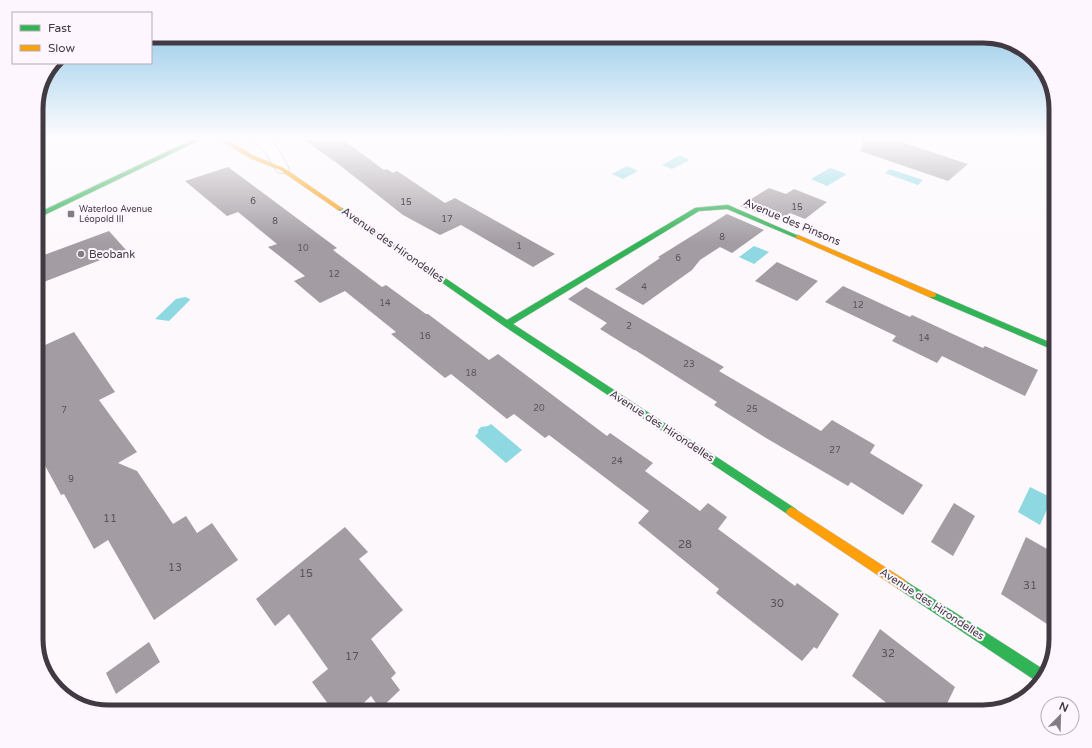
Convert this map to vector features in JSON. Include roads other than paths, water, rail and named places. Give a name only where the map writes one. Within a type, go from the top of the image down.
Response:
[{"type":"street","points":[[43,213],[127,173]]},
{"type":"street","name":"Avenue des Hirondelles","points":[[286,173],[507,324],[1039,675]]},
{"type":"street","name":"Avenue des Pinsons","points":[[507,324],[697,209],[728,207],[1049,345]]},
{"type":"water","points":[[614,173],[634,173],[623,179],[612,174]]},
{"type":"water","points":[[822,173],[847,174],[827,186],[811,179]]},
{"type":"water","points":[[885,173],[902,173],[923,180],[918,185]]},
{"type":"water","points":[[754,246],[769,252],[754,264],[739,257]]},
{"type":"water","points":[[185,297],[190,299],[189,301],[169,321],[155,319],[176,299]]},
{"type":"water","points":[[491,424],[522,450],[506,463],[475,436],[481,427]]},
{"type":"water","points":[[1030,487],[1049,496],[1049,505],[1040,525],[1018,512]]},
{"type":"place","name":"Waterloo Avenue Léopold III","points":[[71,214]]},
{"type":"place","name":"Beobank","points":[[81,254]]}]
